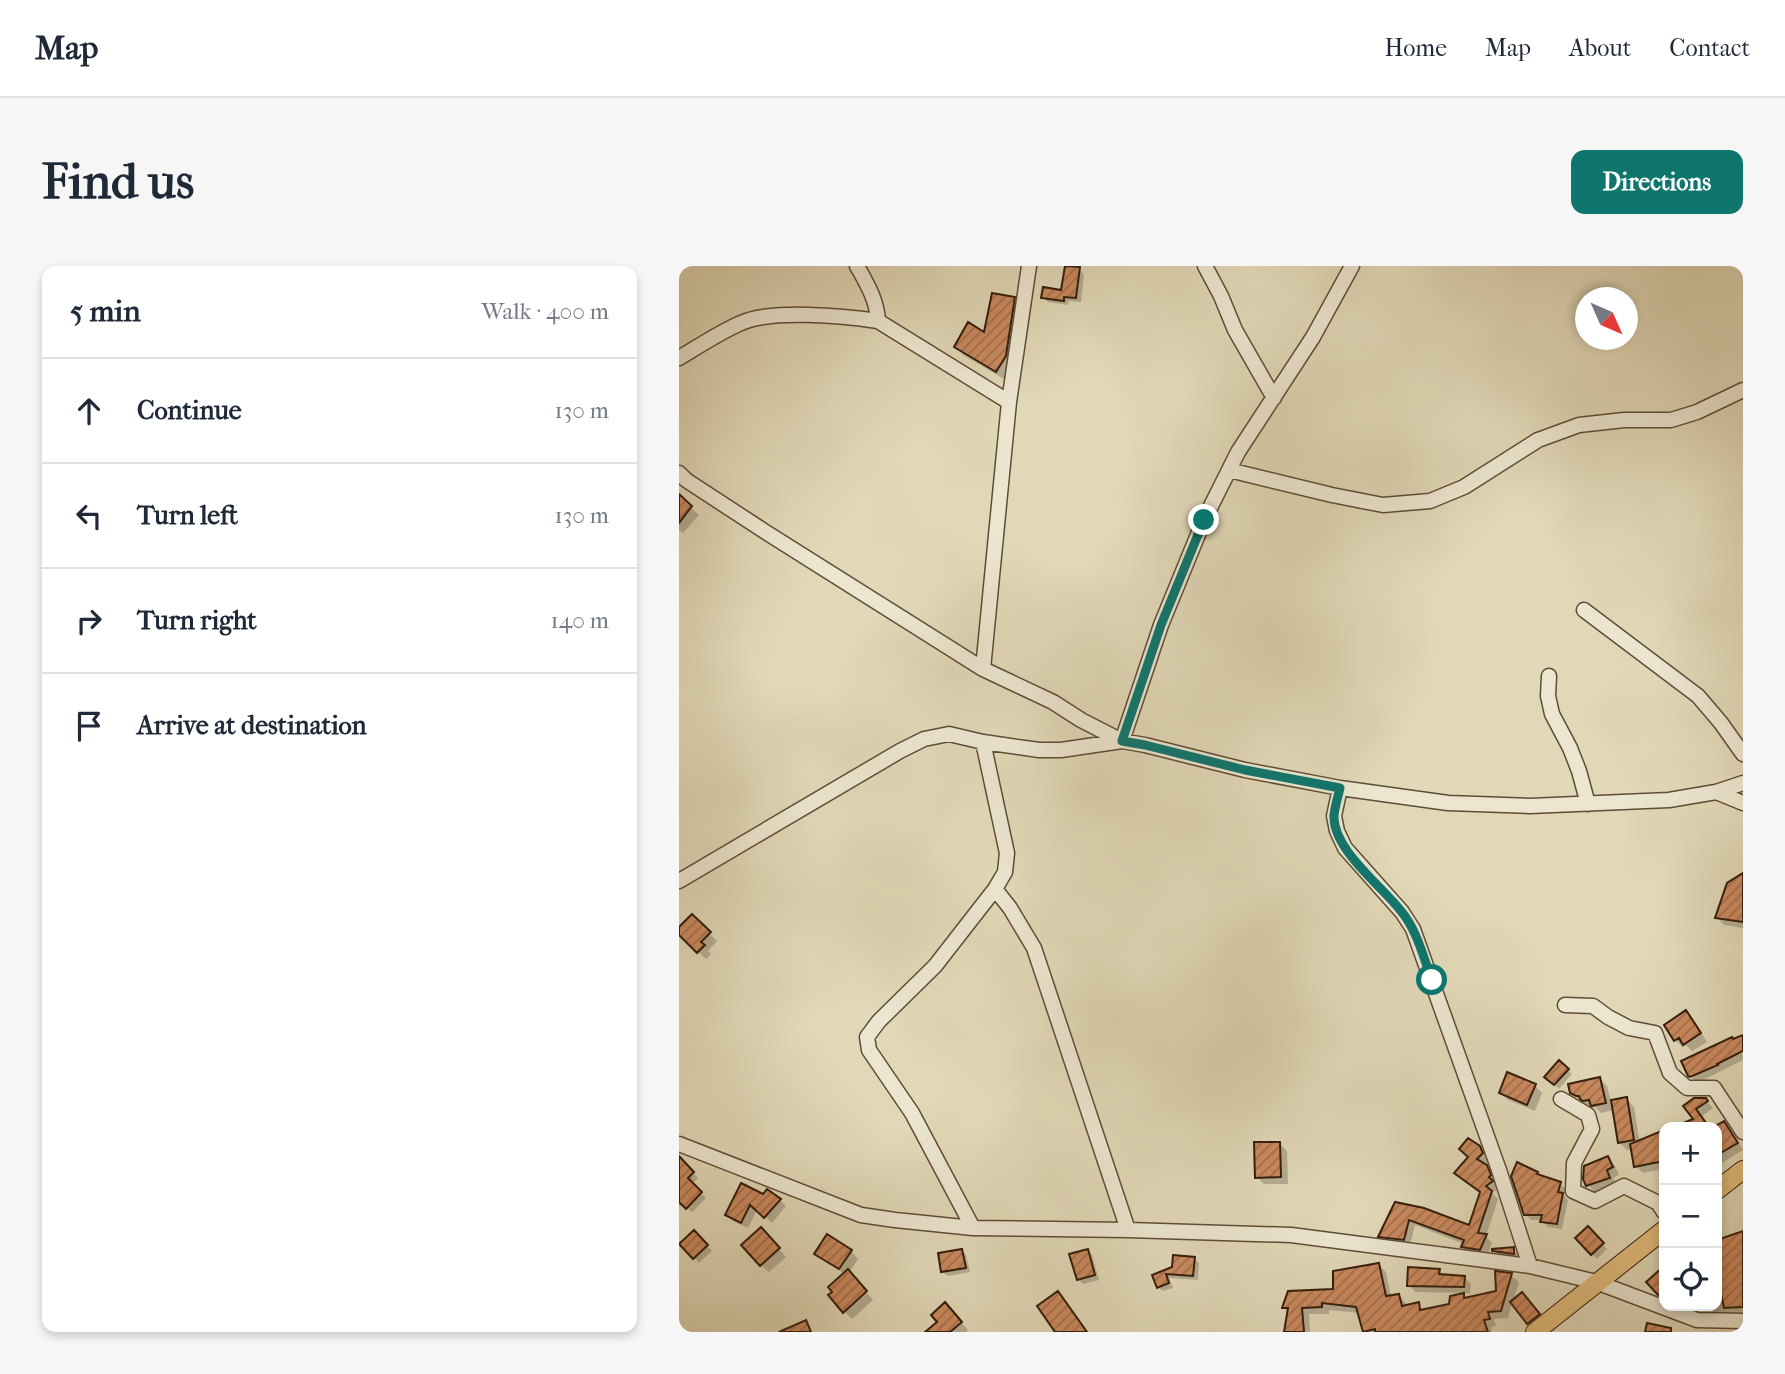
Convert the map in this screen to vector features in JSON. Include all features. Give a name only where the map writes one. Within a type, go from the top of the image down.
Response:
[{"type":"main road","points":[[1722,1186],[1743,1170]]},
{"type":"main road","points":[[1535,1332],[1659,1234]]},
{"type":"street","points":[[857,266],[878,307],[878,321]]},
{"type":"street","points":[[983,668],[1009,402],[1028,266]]},
{"type":"street","points":[[1205,266],[1235,330],[1274,398]]},
{"type":"street","points":[[1122,741],[1161,625],[1204,520],[1238,452],[1313,337],[1352,266]]},
{"type":"street","points":[[679,358],[744,321],[771,316],[809,315],[878,321],[1009,402]]},
{"type":"street","points":[[1229,470],[1383,505],[1430,501],[1464,487],[1538,440],[1579,425],[1624,420],[1671,420],[1697,412],[1743,390]]},
{"type":"street","points":[[679,473],[764,531],[983,668],[1053,702],[1080,720],[1122,741],[1245,770],[1340,788],[1448,803],[1530,806],[1668,800],[1716,792],[1743,783]]},
{"type":"street","points":[[1584,610],[1698,696],[1743,754]]},
{"type":"street","points":[[1549,676],[1548,696],[1552,714],[1570,748],[1588,804]]},
{"type":"street","points":[[681,876],[900,751],[924,740],[949,734],[983,743],[1039,750],[1061,750],[1122,741]]},
{"type":"street","points":[[973,1228],[912,1113],[869,1050],[867,1037],[935,966],[995,889],[1005,872],[1007,853],[983,743]]},
{"type":"street","points":[[1340,788],[1334,816],[1337,831],[1345,848],[1402,912],[1413,929],[1499,1170],[1530,1266]]},
{"type":"street","points":[[1716,792],[1743,803]]},
{"type":"street","points":[[995,889],[1034,948],[1128,1230]]},
{"type":"street","points":[[1566,1005],[1593,1006],[1629,1028],[1655,1033],[1670,1073],[1687,1088],[1714,1088],[1743,1132]]},
{"type":"street","points":[[1561,1099],[1588,1115],[1593,1129],[1574,1163],[1573,1191],[1595,1201],[1624,1186],[1659,1204]]},
{"type":"street","points":[[679,1144],[861,1215],[973,1228],[1291,1235],[1530,1266],[1596,1282],[1697,1320],[1743,1321]]},
{"type":"building","points":[[1065,266],[1080,267],[1076,298],[1064,297],[1064,301],[1041,298],[1043,287],[1061,290]]},
{"type":"building","points":[[992,293],[1015,297],[1006,356],[996,372],[954,347],[968,322],[984,332]]},
{"type":"building","points":[[679,494],[692,506],[679,523]]},
{"type":"building","points":[[1743,873],[1743,922],[1715,918],[1727,883]]},
{"type":"building","points":[[692,914],[711,932],[701,942],[705,945],[697,953],[679,935],[679,927]]},
{"type":"building","points":[[1686,1010],[1701,1033],[1683,1045],[1679,1038],[1674,1041],[1664,1025]]},
{"type":"building","points":[[1743,1035],[1743,1051],[1718,1065],[1688,1076],[1681,1061],[1732,1037],[1733,1039]]},
{"type":"building","points":[[1559,1060],[1569,1069],[1554,1085],[1544,1077]]},
{"type":"building","points":[[1507,1072],[1536,1084],[1527,1105],[1499,1093]]},
{"type":"building","points":[[1600,1077],[1606,1103],[1591,1106],[1589,1100],[1583,1101],[1579,1096],[1570,1093],[1568,1084]]},
{"type":"building","points":[[1627,1097],[1634,1140],[1618,1143],[1611,1100]]},
{"type":"building","points":[[1694,1098],[1706,1098],[1708,1101],[1696,1109],[1705,1122],[1686,1122],[1693,1119],[1683,1106]]},
{"type":"building","points":[[1724,1121],[1738,1143],[1722,1152]]},
{"type":"building","points":[[1659,1132],[1659,1162],[1634,1167],[1630,1144]]},
{"type":"building","points":[[1468,1138],[1480,1146],[1483,1153],[1477,1159],[1487,1165],[1491,1175],[1489,1177],[1493,1181],[1486,1186],[1492,1191],[1478,1233],[1487,1234],[1480,1250],[1461,1247],[1464,1240],[1409,1220],[1404,1240],[1378,1237],[1395,1202],[1424,1208],[1469,1225],[1480,1192],[1454,1173],[1468,1157],[1459,1149]]},
{"type":"building","points":[[1254,1142],[1280,1142],[1281,1177],[1255,1178]]},
{"type":"building","points":[[679,1156],[694,1172],[688,1178],[702,1192],[686,1209],[679,1202]]},
{"type":"building","points":[[1608,1156],[1613,1167],[1607,1170],[1610,1178],[1586,1186],[1583,1179],[1584,1166]]},
{"type":"building","points":[[1517,1162],[1538,1172],[1537,1174],[1561,1182],[1558,1192],[1563,1193],[1557,1224],[1540,1222],[1542,1215],[1524,1215],[1511,1176]]},
{"type":"building","points":[[741,1183],[763,1194],[767,1189],[781,1199],[764,1218],[750,1205],[741,1223],[725,1215]]},
{"type":"building","points":[[1588,1226],[1604,1243],[1591,1255],[1575,1238]]},
{"type":"building","points":[[761,1227],[780,1248],[760,1266],[741,1245]]},
{"type":"building","points":[[694,1230],[708,1245],[693,1259],[679,1244]]},
{"type":"building","points":[[1743,1231],[1743,1307],[1724,1308],[1722,1238]]},
{"type":"building","points":[[827,1234],[852,1250],[839,1269],[814,1254]]},
{"type":"building","points":[[1514,1247],[1514,1254],[1492,1251],[1492,1249]]},
{"type":"building","points":[[962,1249],[966,1268],[941,1272],[938,1253]]},
{"type":"building","points":[[1088,1249],[1095,1275],[1077,1280],[1069,1254]]},
{"type":"building","points":[[1173,1255],[1195,1257],[1193,1276],[1166,1274],[1169,1283],[1157,1288],[1152,1275],[1172,1267]]},
{"type":"building","points":[[1379,1263],[1386,1296],[1399,1294],[1402,1306],[1419,1302],[1420,1310],[1449,1304],[1450,1296],[1464,1293],[1464,1298],[1496,1291],[1495,1271],[1512,1273],[1501,1311],[1488,1312],[1490,1319],[1484,1320],[1488,1332],[1375,1332],[1375,1329],[1363,1332],[1356,1307],[1322,1303],[1322,1307],[1302,1308],[1304,1332],[1284,1332],[1288,1308],[1282,1308],[1288,1291],[1333,1289],[1333,1271]]},
{"type":"building","points":[[1408,1267],[1440,1269],[1439,1274],[1465,1276],[1464,1287],[1407,1286]]},
{"type":"building","points":[[848,1269],[867,1291],[843,1313],[828,1295],[832,1292],[828,1287]]},
{"type":"building","points":[[1659,1270],[1659,1295],[1658,1295],[1646,1282]]},
{"type":"building","points":[[1058,1291],[1087,1332],[1055,1332],[1037,1306]]},
{"type":"building","points":[[1522,1292],[1540,1314],[1527,1324],[1510,1302]]},
{"type":"building","points":[[945,1302],[962,1322],[950,1332],[925,1332],[937,1322],[931,1315]]},
{"type":"building","points":[[806,1320],[811,1332],[779,1332]]},
{"type":"building","points":[[1647,1323],[1671,1328],[1671,1332],[1645,1332]]},
{"type":"route","points":[[1204,520],[1161,625],[1122,741],[1245,770],[1340,788],[1334,816],[1345,848],[1402,912],[1413,929],[1432,980]]}]
